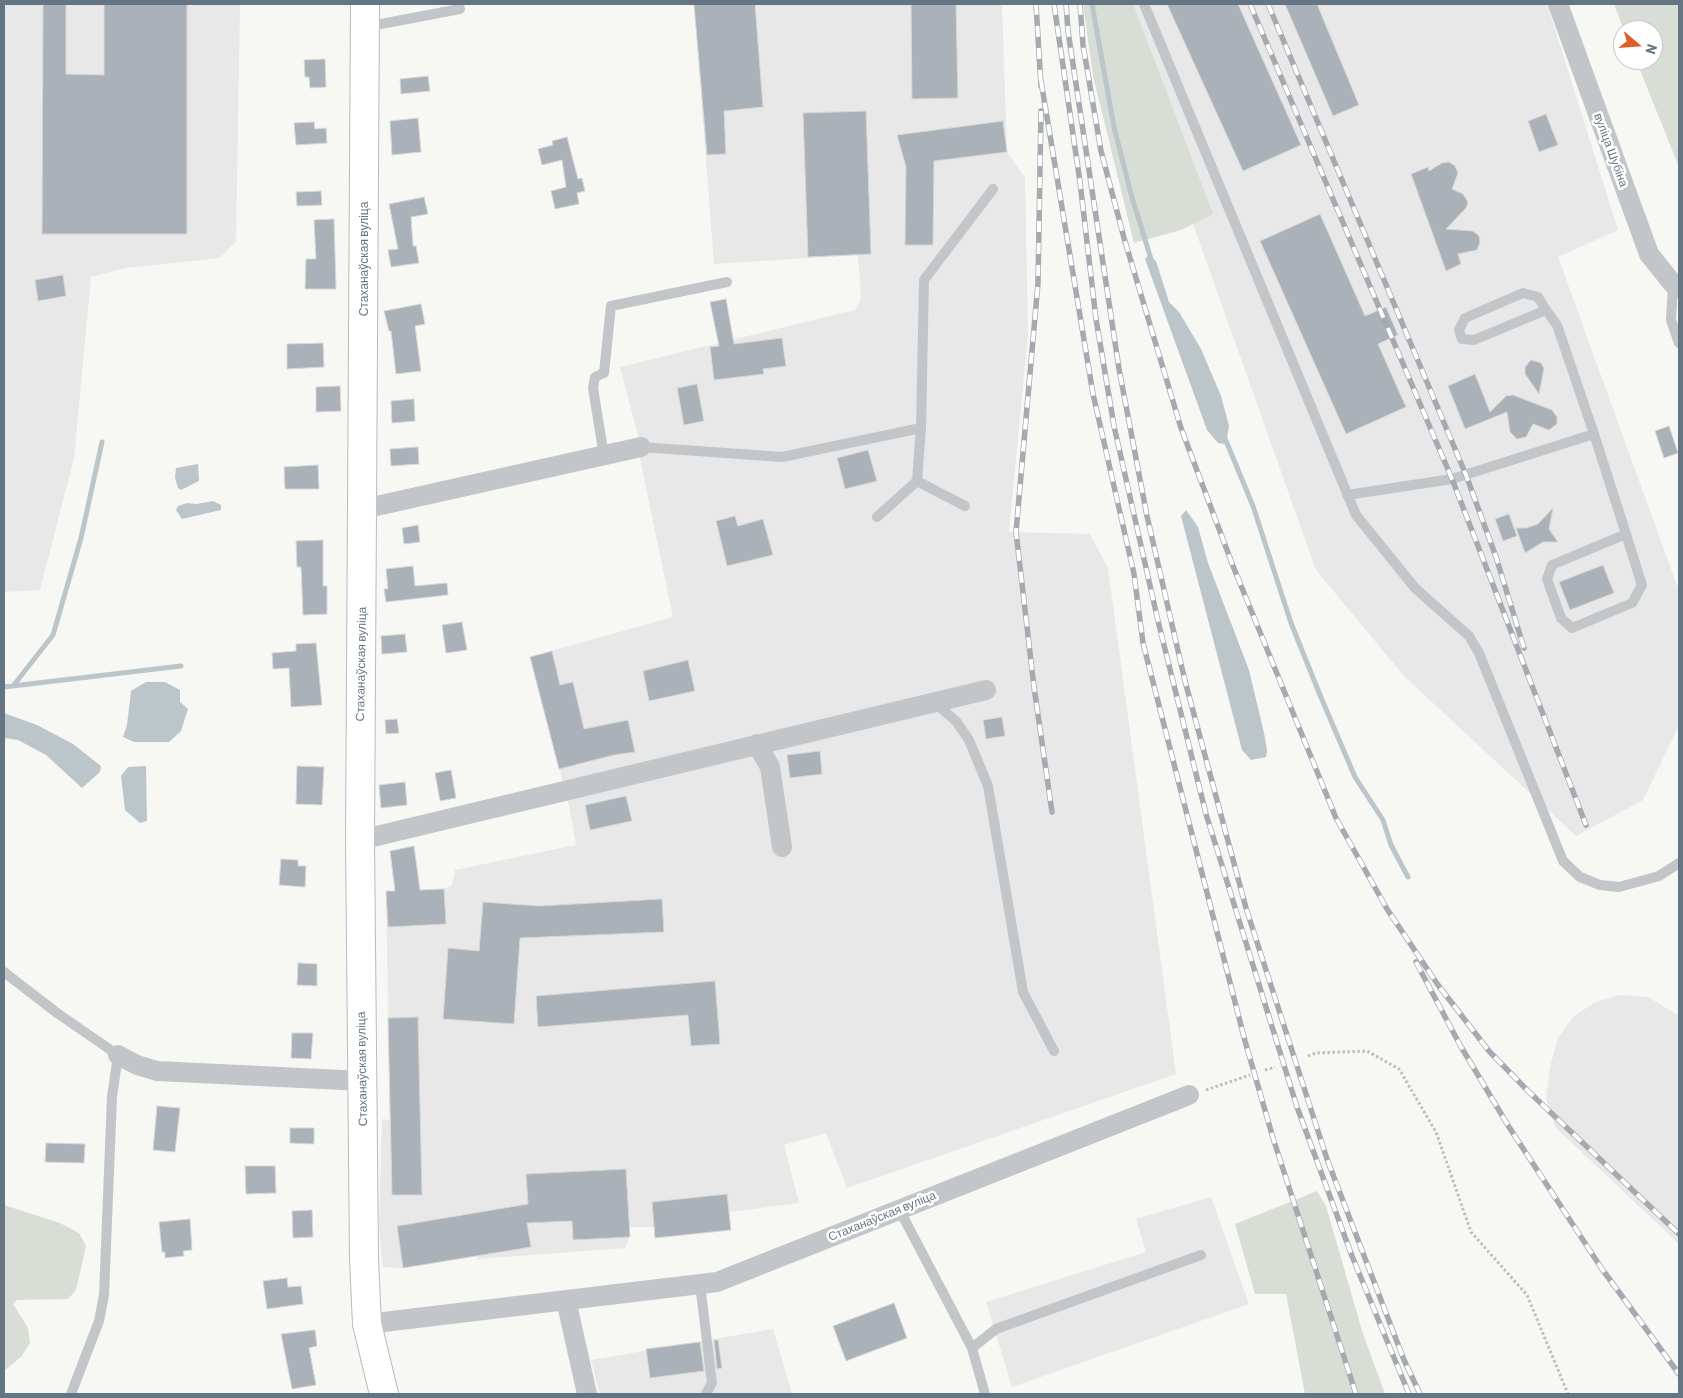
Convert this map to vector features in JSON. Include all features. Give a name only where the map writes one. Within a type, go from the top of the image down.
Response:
[{"type":"street","name":"вуліца Шубіна","points":[[1558,4],[1649,254],[1677,283]]},
{"type":"street","name":"Стаханаўская вуліца","points":[[365,15],[360,840],[364,1259],[367,1324],[384,1394]]},
{"type":"street","points":[[363,509],[641,447]]},
{"type":"street","points":[[360,840],[986,690]]},
{"type":"street","points":[[757,744],[770,767],[782,847]]},
{"type":"street","points":[[118,1054],[137,1065],[157,1071],[362,1081]]},
{"type":"street","name":"Стаханаўская вуліца","points":[[367,1324],[717,1282],[1189,1095]]},
{"type":"street","points":[[566,1300],[586,1394]]},
{"type":"lane","points":[[1144,4],[1356,515],[1415,588],[1468,636],[1479,653],[1563,862],[1580,877],[1600,885],[1619,887],[1659,876],[1679,863]]},
{"type":"lane","points":[[365,15],[460,9]]},
{"type":"lane","points":[[877,517],[917,481],[921,428],[924,280],[993,189]]},
{"type":"lane","points":[[604,456],[593,388],[596,377],[604,373],[611,306],[727,282]]},
{"type":"lane","points":[[1677,283],[1671,320],[1679,343]]},
{"type":"lane","points":[[1546,310],[1474,340],[1462,339],[1459,330],[1465,318],[1523,294],[1538,297],[1557,325],[1594,434],[1626,534],[1642,585],[1632,603],[1572,628],[1561,618],[1547,579],[1552,565],[1626,534]]},
{"type":"lane","points":[[641,447],[782,457],[921,428]]},
{"type":"lane","points":[[1347,495],[1452,480],[1594,434]]},
{"type":"lane","points":[[917,481],[965,506]]},
{"type":"lane","points":[[935,703],[956,721],[969,740],[988,786],[1023,992],[1054,1051]]},
{"type":"lane","points":[[4,972],[56,1013],[118,1054],[112,1097],[104,1294],[99,1321],[71,1394]]},
{"type":"lane","points":[[900,1210],[972,1348],[985,1394]]},
{"type":"lane","points":[[972,1348],[996,1329],[1201,1255]]},
{"type":"lane","points":[[700,1284],[712,1383],[706,1394]]},
{"type":"path","points":[[1308,1056],[1316,1053],[1367,1050],[1399,1068],[1436,1132],[1471,1232],[1527,1295],[1568,1394]]},
{"type":"path","points":[[1265,1070],[1275,1067]]},
{"type":"path","points":[[1189,1095],[1250,1075]]},
{"type":"shaded area","points":[[4,4],[240,4],[236,241],[220,258],[125,268],[91,277],[74,458],[40,590],[4,592]]},
{"type":"shaded area","points":[[694,4],[1002,4],[1007,152],[1025,178],[1028,333],[1009,532],[1090,534],[1108,568],[1176,1074],[847,1188],[826,1133],[784,1145],[799,1203],[729,1212],[654,1227],[630,1227],[630,1237],[625,1248],[477,1259],[477,1256],[403,1268],[383,1267],[379,1226],[382,1119],[390,1120],[386,891],[444,889],[452,885],[455,870],[576,845],[569,805],[530,657],[673,617],[640,459],[641,447],[620,367],[855,310],[861,298],[858,255],[714,264]]},
{"type":"shaded area","points":[[1083,4],[1133,4],[1213,214],[1181,230],[1134,243],[1093,76]]},
{"type":"shaded area","points":[[1115,4],[1547,4],[1618,230],[1558,257],[1679,591],[1679,725],[1643,800],[1576,836],[1404,676],[1316,570]]},
{"type":"shaded area","points":[[1614,4],[1679,4],[1679,167],[1640,70],[1663,70],[1663,20],[1620,20]]},
{"type":"shaded area","points":[[1149,255],[1156,261],[1169,302],[1179,312],[1201,349],[1221,396],[1229,426],[1224,444],[1218,443],[1207,430],[1145,259]]},
{"type":"shaded area","points":[[198,464],[199,481],[181,490],[178,488],[175,478],[176,468]]},
{"type":"shaded area","points":[[213,501],[221,505],[221,510],[182,519],[176,510],[178,506],[187,503],[197,504]]},
{"type":"shaded area","points":[[1186,510],[1198,527],[1208,563],[1249,670],[1264,733],[1267,750],[1266,757],[1251,760],[1242,750],[1181,516]]},
{"type":"shaded area","points":[[146,682],[165,682],[180,690],[180,702],[188,709],[181,731],[169,742],[134,742],[123,737],[127,725],[131,691]]},
{"type":"shaded area","points":[[4,713],[37,725],[73,744],[101,766],[100,772],[82,788],[46,755],[18,740],[4,738]]},
{"type":"shaded area","points":[[146,766],[147,821],[140,823],[125,810],[121,776],[128,767]]},
{"type":"shaded area","points":[[1618,995],[1648,997],[1679,1016],[1679,1244],[1555,1127],[1546,1098],[1550,1067],[1558,1038],[1574,1016],[1594,1003]]},
{"type":"shaded area","points":[[1317,1191],[1326,1206],[1363,1334],[1385,1394],[1305,1394],[1286,1294],[1255,1294],[1235,1224]]},
{"type":"shaded area","points":[[1211,1197],[1249,1304],[1012,1387],[986,1302],[1146,1252],[1136,1219]]},
{"type":"shaded area","points":[[4,1205],[60,1223],[79,1233],[86,1246],[76,1290],[68,1299],[17,1300],[13,1304],[28,1328],[30,1343],[21,1357],[4,1371]]},
{"type":"shaded area","points":[[773,1329],[792,1394],[600,1394],[591,1360]]},
{"type":"building","points":[[43,4],[66,4],[66,74],[104,75],[104,4],[187,4],[187,234],[42,234]]},
{"type":"building","points":[[694,4],[755,4],[763,107],[724,111],[726,154],[707,155]]},
{"type":"building","points":[[911,4],[956,4],[958,98],[912,99]]},
{"type":"building","points":[[1167,4],[1238,4],[1301,145],[1243,171]]},
{"type":"building","points":[[1285,4],[1317,4],[1359,105],[1333,116]]},
{"type":"building","points":[[325,59],[326,87],[310,88],[309,77],[305,77],[304,60]]},
{"type":"building","points":[[428,76],[430,91],[401,94],[400,79]]},
{"type":"building","points":[[866,111],[871,254],[808,257],[803,113]]},
{"type":"building","points":[[1546,114],[1558,145],[1539,152],[1528,121]]},
{"type":"building","points":[[418,118],[421,152],[392,155],[390,121]]},
{"type":"building","points":[[1003,121],[1007,152],[934,161],[933,245],[905,245],[906,167],[897,135]]},
{"type":"building","points":[[314,122],[315,129],[326,128],[327,143],[296,145],[294,123]]},
{"type":"building","points":[[567,137],[578,179],[582,178],[585,191],[577,193],[579,204],[555,209],[551,191],[566,187],[562,160],[542,165],[538,149],[553,145],[552,141]]},
{"type":"building","points":[[1449,162],[1455,166],[1458,173],[1452,189],[1463,194],[1468,202],[1466,208],[1446,229],[1473,231],[1479,236],[1480,242],[1477,250],[1458,254],[1461,264],[1446,271],[1411,174],[1428,167],[1429,171],[1442,163]]},
{"type":"building","points":[[321,191],[322,205],[297,206],[296,192]]},
{"type":"building","points":[[424,197],[428,214],[411,217],[413,246],[416,246],[419,263],[391,267],[388,250],[398,249],[389,204]]},
{"type":"building","points":[[1320,214],[1365,316],[1386,307],[1398,335],[1378,344],[1406,407],[1346,434],[1260,241]]},
{"type":"building","points":[[334,219],[336,289],[305,289],[306,259],[316,259],[314,220]]},
{"type":"building","points":[[63,275],[66,296],[38,301],[35,280]]},
{"type":"building","points":[[726,299],[734,344],[782,338],[786,366],[763,369],[764,374],[714,380],[710,347],[719,346],[710,302]]},
{"type":"building","points":[[421,304],[425,324],[415,326],[421,371],[396,374],[391,331],[389,331],[384,311]]},
{"type":"building","points":[[323,343],[324,367],[287,369],[287,344]]},
{"type":"building","points":[[1531,360],[1541,363],[1544,368],[1539,394],[1525,374],[1525,367]]},
{"type":"building","points":[[1475,374],[1490,412],[1506,396],[1513,395],[1552,410],[1557,417],[1557,424],[1549,430],[1533,424],[1526,437],[1517,439],[1510,432],[1507,412],[1465,429],[1448,386]]},
{"type":"building","points":[[697,384],[704,421],[684,425],[677,388]]},
{"type":"building","points":[[340,386],[341,411],[316,412],[316,387]]},
{"type":"building","points":[[414,399],[415,421],[392,423],[391,401]]},
{"type":"building","points":[[1669,426],[1678,453],[1664,458],[1655,431]]},
{"type":"building","points":[[418,447],[419,464],[391,466],[390,449]]},
{"type":"building","points":[[868,450],[877,481],[845,489],[837,458]]},
{"type":"building","points":[[318,465],[319,489],[285,489],[284,467]]},
{"type":"building","points":[[1553,508],[1549,529],[1558,542],[1543,542],[1525,553],[1516,528],[1526,528],[1538,524]]},
{"type":"building","points":[[1509,514],[1517,536],[1503,541],[1495,519]]},
{"type":"building","points":[[735,516],[738,526],[763,519],[773,555],[727,566],[716,521]]},
{"type":"building","points":[[418,525],[420,542],[404,544],[402,528]]},
{"type":"building","points":[[323,540],[323,586],[327,586],[327,614],[303,615],[301,567],[297,567],[296,541]]},
{"type":"building","points":[[1603,565],[1614,593],[1570,610],[1559,582]]},
{"type":"building","points":[[413,566],[415,586],[447,583],[448,595],[386,602],[384,589],[388,589],[386,569]]},
{"type":"building","points":[[462,622],[467,650],[446,653],[442,625]]},
{"type":"building","points":[[405,634],[407,652],[382,654],[381,636]]},
{"type":"building","points":[[316,643],[322,705],[291,707],[289,668],[273,669],[272,653],[296,651],[296,644]]},
{"type":"building","points":[[552,651],[560,685],[573,682],[584,729],[628,720],[635,752],[614,755],[559,769],[530,657]]},
{"type":"building","points":[[688,660],[695,691],[649,701],[643,671]]},
{"type":"building","points":[[1002,717],[1005,736],[986,739],[983,720]]},
{"type":"building","points":[[397,719],[399,733],[386,734],[385,720]]},
{"type":"building","points":[[820,751],[822,774],[790,778],[787,755]]},
{"type":"building","points":[[297,766],[324,767],[322,805],[296,804]]},
{"type":"building","points":[[451,770],[456,798],[440,801],[435,773]]},
{"type":"building","points":[[405,782],[407,805],[381,808],[379,785]]},
{"type":"building","points":[[626,796],[632,821],[590,830],[585,805]]},
{"type":"building","points":[[414,846],[420,890],[444,889],[446,924],[388,927],[386,891],[395,891],[390,851]]},
{"type":"building","points":[[281,859],[298,860],[298,866],[306,866],[305,887],[279,885]]},
{"type":"building","points":[[662,899],[664,932],[520,938],[514,1024],[443,1019],[448,948],[479,951],[483,902],[539,906]]},
{"type":"building","points":[[298,963],[317,964],[317,986],[297,985]]},
{"type":"building","points":[[715,981],[720,1044],[691,1046],[688,1015],[538,1027],[536,996]]},
{"type":"building","points":[[418,1017],[422,1195],[392,1195],[388,1018]]},
{"type":"building","points":[[292,1033],[313,1033],[311,1059],[291,1058]]},
{"type":"building","points":[[157,1106],[180,1108],[175,1152],[153,1150]]},
{"type":"building","points":[[290,1128],[314,1128],[314,1144],[290,1143]]},
{"type":"building","points":[[46,1143],[85,1144],[84,1163],[45,1162]]},
{"type":"building","points":[[245,1166],[275,1166],[276,1193],[246,1194]]},
{"type":"building","points":[[626,1169],[630,1237],[573,1240],[572,1221],[527,1223],[531,1247],[403,1268],[397,1226],[528,1204],[526,1174]]},
{"type":"building","points":[[727,1194],[731,1230],[655,1238],[652,1202]]},
{"type":"building","points":[[312,1210],[313,1237],[293,1238],[292,1211]]},
{"type":"building","points":[[190,1219],[192,1250],[183,1251],[184,1256],[165,1258],[165,1252],[162,1252],[159,1222]]},
{"type":"building","points":[[287,1278],[288,1287],[301,1286],[303,1304],[267,1309],[263,1281]]},
{"type":"building","points":[[894,1303],[907,1338],[846,1361],[833,1326]]},
{"type":"building","points":[[315,1330],[317,1346],[309,1348],[316,1385],[292,1389],[281,1334]]},
{"type":"building","points":[[714,1340],[718,1340],[722,1368],[717,1369]]},
{"type":"building","points":[[700,1342],[704,1371],[650,1378],[646,1349]]},
{"type":"waterway","points":[[1092,4],[1114,127],[1131,194],[1151,259]]},
{"type":"waterway","points":[[1224,436],[1253,506],[1291,623],[1320,695],[1355,777],[1383,820],[1391,845],[1408,877]]},
{"type":"waterway","points":[[13,686],[53,635],[81,538],[102,442]]},
{"type":"waterway","points":[[4,687],[181,666]]},
{"type":"railway","points":[[1036,4],[1041,86]]},
{"type":"railway","points":[[1054,4],[1080,182],[1096,319],[1114,426],[1158,621],[1206,814],[1297,1107],[1352,1256],[1409,1394]]},
{"type":"railway","points":[[1066,4],[1068,31],[1119,369],[1147,516],[1185,681],[1246,908],[1327,1159],[1404,1360],[1420,1394]]},
{"type":"railway","points":[[1080,4],[1083,45],[1101,151],[1124,238],[1181,428],[1233,566],[1336,818],[1387,909],[1438,985],[1489,1051],[1528,1091],[1679,1234]]},
{"type":"railway","points":[[1250,4],[1452,479],[1586,825]]},
{"type":"railway","points":[[1268,4],[1466,475],[1496,557],[1524,648]]},
{"type":"railway","points":[[1041,81],[1093,394],[1134,574],[1143,643],[1245,1041],[1273,1138],[1356,1394]]},
{"type":"railway","points":[[1041,111],[1038,283],[1016,532],[1034,687],[1052,812]]},
{"type":"railway","points":[[1416,962],[1460,1045],[1509,1127],[1602,1269],[1679,1374]]}]
